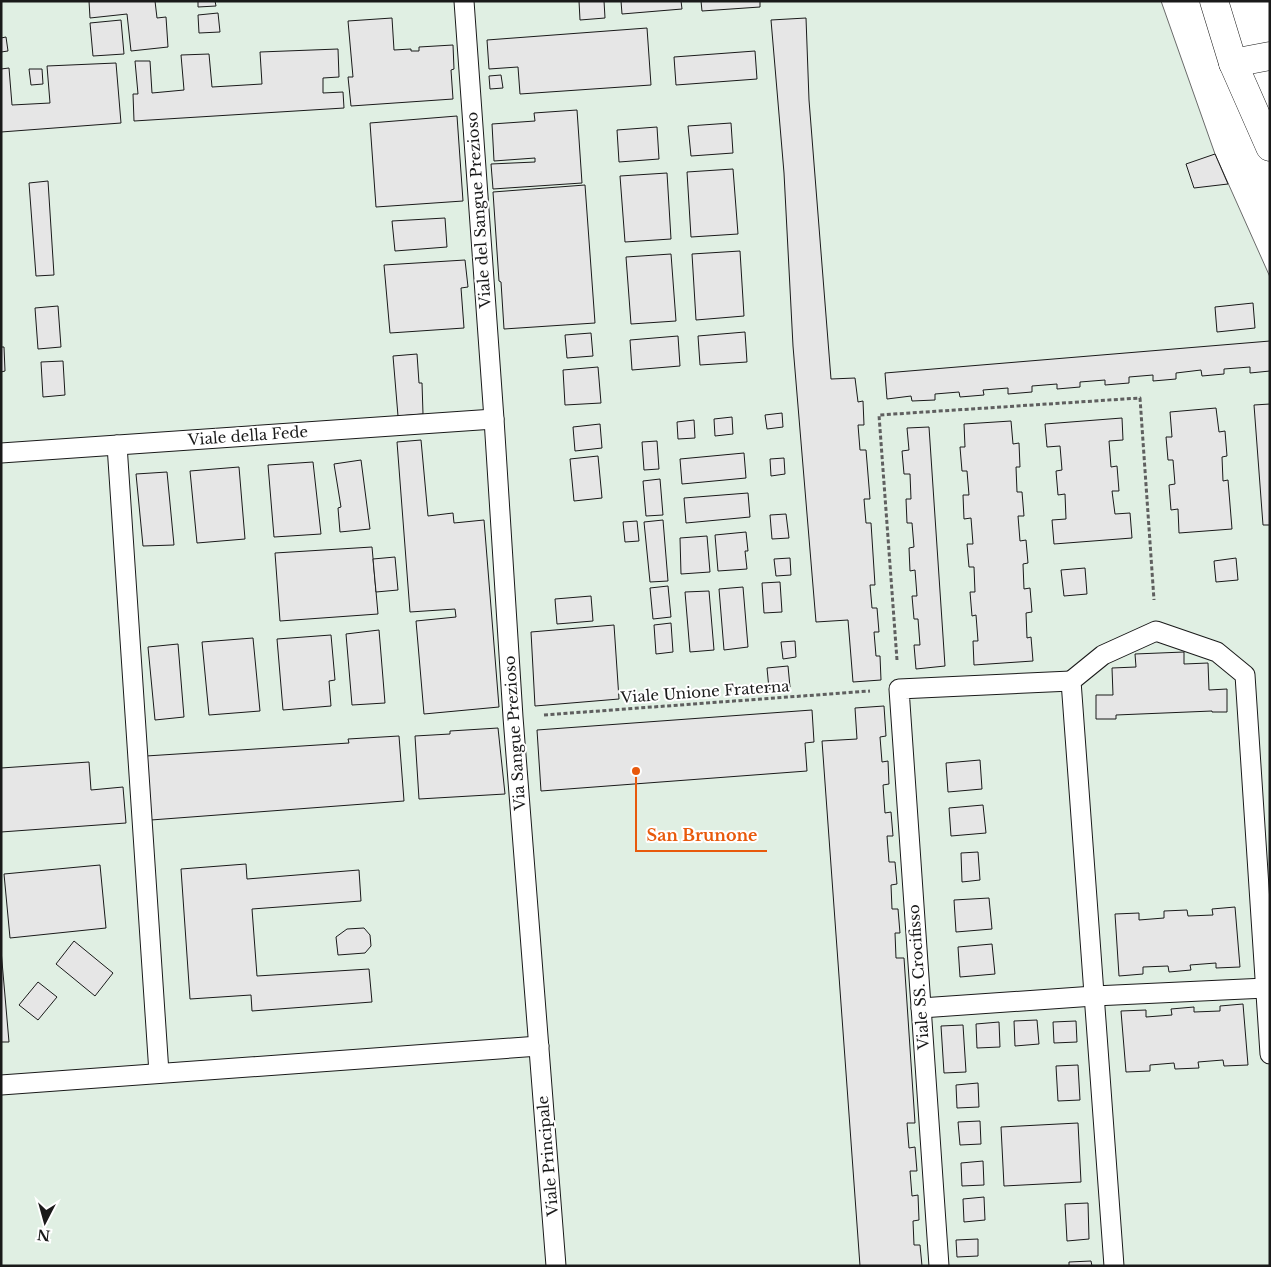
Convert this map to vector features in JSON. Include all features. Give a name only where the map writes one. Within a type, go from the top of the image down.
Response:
[{"type":"street","points":[[1214,1],[1233,63],[1270,147]]},
{"type":"street","points":[[1233,63],[1270,56]]},
{"type":"lane","name":"Viale del Sangue Prezioso","points":[[464,1],[494,420]]},
{"type":"lane","name":"Viale della Fede","points":[[1,453],[494,420]]},
{"type":"lane","name":"Via Sangue Prezioso","points":[[494,420],[513,718],[539,1046]]},
{"type":"lane","points":[[117,445],[159,1073]]},
{"type":"lane","points":[[899,689],[1071,681],[1103,655],[1156,631],[1217,652],[1245,675],[1270,1054]]},
{"type":"lane","points":[[1071,681],[1114,1266]]},
{"type":"lane","name":"Viale SS. Crocifisso","points":[[899,689],[939,1266]]},
{"type":"lane","points":[[921,1008],[1094,996],[1266,988]]},
{"type":"lane","points":[[1,1085],[539,1046]]},
{"type":"lane","name":"Viale Principale","points":[[539,1046],[556,1266]]},
{"type":"path","points":[[899,689],[879,415],[1140,398],[1156,631]]},
{"type":"path","name":"Viale Unione Fraterna","points":[[513,718],[899,689]]},
{"type":"green space","points":[[1,1],[1161,1],[1215,154],[1270,277],[1270,1266],[1,1266]]},
{"type":"building","points":[[89,1],[155,1],[157,18],[166,17],[168,47],[131,51],[127,14],[90,18]]},
{"type":"building","points":[[198,1],[215,1],[216,6],[198,7]]},
{"type":"building","points":[[579,1],[604,1],[605,18],[580,20]]},
{"type":"building","points":[[621,1],[681,1],[682,9],[622,14]]},
{"type":"building","points":[[701,1],[760,1],[760,7],[702,11]]},
{"type":"building","points":[[218,13],[220,32],[199,33],[198,15]]},
{"type":"building","points":[[392,18],[394,50],[411,49],[411,51],[419,51],[419,47],[453,45],[454,69],[451,70],[453,99],[351,106],[348,77],[353,77],[348,21]]},
{"type":"building","points":[[806,18],[809,100],[831,379],[855,378],[858,402],[863,401],[864,425],[858,425],[860,450],[866,450],[870,499],[864,499],[866,523],[871,523],[875,585],[870,585],[872,608],[877,608],[879,632],[874,632],[876,656],[880,656],[881,680],[853,682],[848,620],[816,622],[793,346],[784,173],[771,20]]},
{"type":"building","points":[[121,20],[124,54],[93,56],[90,23]]},
{"type":"building","points":[[647,28],[651,85],[520,94],[518,67],[489,69],[487,40]]},
{"type":"building","points":[[6,37],[8,51],[1,52],[1,38]]},
{"type":"building","points":[[338,49],[339,77],[323,78],[323,93],[343,92],[344,108],[134,121],[133,94],[138,94],[135,61],[150,61],[152,93],[184,90],[181,55],[209,54],[212,87],[262,84],[260,52]]},
{"type":"building","points":[[755,51],[757,79],[676,85],[674,57]]},
{"type":"building","points":[[116,63],[121,123],[1,132],[1,69],[9,68],[12,105],[50,103],[47,66]]},
{"type":"building","points":[[29,69],[42,69],[43,84],[31,85]]},
{"type":"building","points":[[501,75],[503,88],[490,89],[489,76]]},
{"type":"building","points":[[577,110],[582,183],[493,189],[491,164],[535,162],[535,158],[494,161],[492,124],[535,121],[534,113]]},
{"type":"building","points":[[457,116],[463,201],[376,207],[370,123]]},
{"type":"building","points":[[731,123],[733,153],[691,156],[688,126]]},
{"type":"building","points":[[657,127],[659,159],[619,162],[617,130]]},
{"type":"building","points":[[1215,154],[1228,184],[1194,188],[1186,164]]},
{"type":"building","points":[[733,169],[738,234],[691,237],[687,172]]},
{"type":"building","points":[[667,173],[671,239],[625,242],[620,176]]},
{"type":"building","points":[[48,181],[54,275],[36,276],[29,183]]},
{"type":"building","points":[[585,185],[595,323],[504,329],[493,192]]},
{"type":"building","points":[[445,218],[447,247],[395,251],[392,221]]},
{"type":"building","points":[[740,251],[744,316],[696,320],[692,254]]},
{"type":"building","points":[[671,254],[676,321],[631,324],[626,257]]},
{"type":"building","points":[[465,260],[468,287],[461,288],[464,328],[390,333],[384,265]]},
{"type":"building","points":[[1253,303],[1255,328],[1217,332],[1215,307]]},
{"type":"building","points":[[58,306],[61,347],[38,349],[35,308]]},
{"type":"building","points":[[745,332],[747,362],[700,365],[698,336]]},
{"type":"building","points":[[591,333],[593,356],[567,358],[565,335]]},
{"type":"building","points":[[678,336],[680,366],[632,370],[630,340]]},
{"type":"building","points":[[1270,341],[1270,371],[1250,373],[1250,367],[1224,369],[1224,374],[1202,376],[1201,370],[1176,373],[1176,379],[1153,381],[1153,375],[1129,377],[1129,383],[1105,385],[1105,380],[1080,382],[1080,387],[1057,389],[1057,384],[1032,386],[1032,392],[1008,394],[1008,388],[983,390],[984,395],[960,397],[959,392],[935,394],[935,400],[912,401],[911,396],[887,399],[885,373]]},
{"type":"building","points":[[1,347],[4,347],[5,371],[1,372]]},
{"type":"building","points":[[417,354],[419,383],[422,383],[423,414],[398,416],[393,356]]},
{"type":"building","points":[[63,361],[65,395],[43,397],[41,362]]},
{"type":"building","points":[[598,367],[601,403],[565,405],[563,370]]},
{"type":"building","points":[[1270,404],[1270,525],[1263,525],[1254,405]]},
{"type":"building","points":[[1216,408],[1219,432],[1225,431],[1227,456],[1222,457],[1223,481],[1228,480],[1232,529],[1179,533],[1178,509],[1171,510],[1169,485],[1175,484],[1173,460],[1168,460],[1166,437],[1172,437],[1170,412]]},
{"type":"building","points":[[782,413],[783,427],[767,429],[765,415]]},
{"type":"building","points":[[732,417],[733,434],[715,436],[714,419]]},
{"type":"building","points":[[1122,418],[1123,440],[1109,441],[1111,467],[1117,466],[1119,491],[1112,491],[1115,514],[1130,513],[1132,538],[1054,544],[1052,520],[1066,519],[1065,494],[1058,495],[1056,471],[1062,470],[1060,446],[1047,447],[1045,424]]},
{"type":"building","points":[[694,420],[695,438],[678,439],[677,422]]},
{"type":"building","points":[[1011,421],[1013,444],[1019,443],[1020,467],[1016,467],[1017,492],[1022,492],[1024,516],[1018,516],[1020,541],[1026,540],[1028,563],[1023,564],[1024,589],[1030,588],[1032,612],[1026,613],[1027,638],[1031,637],[1033,661],[974,665],[973,641],[978,641],[976,615],[972,616],[970,592],[975,592],[974,567],[969,567],[967,544],[973,544],[971,518],[964,519],[963,495],[969,495],[967,471],[962,471],[960,447],[965,447],[964,424]]},
{"type":"building","points":[[600,424],[602,448],[575,451],[573,427]]},
{"type":"building","points":[[929,427],[945,666],[916,669],[914,645],[920,645],[918,619],[914,619],[912,596],[917,596],[915,570],[910,571],[909,548],[914,547],[912,523],[907,523],[906,499],[911,499],[910,474],[904,474],[902,451],[909,450],[907,428]]},
{"type":"building","points":[[421,440],[428,516],[453,513],[454,523],[484,520],[499,707],[424,714],[416,621],[456,617],[455,609],[410,612],[397,442]]},
{"type":"building","points":[[657,441],[659,469],[644,470],[642,442]]},
{"type":"building","points":[[744,453],[746,478],[682,484],[680,459]]},
{"type":"building","points":[[598,456],[602,498],[574,501],[570,459]]},
{"type":"building","points":[[784,458],[785,474],[771,476],[770,459]]},
{"type":"building","points":[[361,460],[370,529],[340,532],[338,508],[341,507],[334,464]]},
{"type":"building","points":[[313,462],[321,534],[274,537],[268,465]]},
{"type":"building","points":[[239,467],[245,539],[197,543],[190,471]]},
{"type":"building","points":[[167,472],[174,545],[143,546],[136,474]]},
{"type":"building","points":[[660,479],[663,515],[646,516],[643,481]]},
{"type":"building","points":[[748,493],[750,517],[686,523],[684,498]]},
{"type":"building","points":[[786,514],[789,538],[772,539],[770,515]]},
{"type":"building","points":[[663,520],[668,581],[650,582],[644,522]]},
{"type":"building","points":[[637,521],[639,541],[625,542],[623,522]]},
{"type":"building","points":[[746,532],[748,551],[745,551],[747,569],[718,571],[715,535]]},
{"type":"building","points":[[707,536],[710,572],[681,574],[680,538]]},
{"type":"building","points":[[372,547],[378,614],[280,621],[275,553]]},
{"type":"building","points":[[395,557],[398,590],[376,592],[373,559]]},
{"type":"building","points":[[790,558],[791,575],[776,576],[774,559]]},
{"type":"building","points":[[1236,558],[1238,580],[1216,582],[1214,561]]},
{"type":"building","points":[[1085,568],[1087,594],[1064,596],[1061,570]]},
{"type":"building","points":[[780,582],[782,612],[764,613],[762,583]]},
{"type":"building","points":[[668,586],[671,617],[653,619],[650,588]]},
{"type":"building","points":[[743,587],[748,647],[724,650],[719,589]]},
{"type":"building","points":[[709,591],[714,650],[690,652],[685,592]]},
{"type":"building","points":[[591,596],[593,621],[557,624],[555,599]]},
{"type":"building","points":[[671,623],[673,652],[656,654],[654,625]]},
{"type":"building","points":[[614,625],[619,699],[535,706],[531,632]]},
{"type":"building","points":[[379,630],[385,703],[352,705],[346,634]]},
{"type":"building","points":[[331,635],[335,680],[329,681],[331,706],[283,710],[277,639]]},
{"type":"building","points":[[253,638],[260,711],[209,715],[202,642]]},
{"type":"building","points":[[795,641],[796,657],[783,659],[781,642]]},
{"type":"building","points":[[178,644],[184,717],[155,720],[148,647]]},
{"type":"building","points":[[1184,652],[1184,664],[1208,663],[1209,690],[1227,689],[1227,712],[1116,715],[1116,719],[1096,719],[1096,695],[1113,695],[1112,668],[1136,667],[1135,654]]},
{"type":"building","points":[[788,666],[790,687],[769,689],[767,668]]},
{"type":"building","points":[[884,706],[886,736],[880,737],[882,762],[888,761],[889,784],[883,785],[885,813],[891,812],[893,836],[887,836],[889,862],[895,862],[897,884],[891,885],[892,909],[898,909],[900,933],[895,933],[896,958],[904,958],[915,1123],[907,1123],[909,1148],[915,1147],[917,1171],[910,1171],[912,1196],[918,1195],[919,1220],[913,1221],[914,1245],[920,1245],[922,1266],[860,1266],[822,741],[857,739],[855,708]]},
{"type":"building","points":[[812,710],[814,742],[805,743],[807,771],[541,791],[537,730]]},
{"type":"building","points":[[498,728],[505,794],[419,799],[415,736],[450,734],[450,731]]},
{"type":"building","points":[[399,736],[404,801],[151,820],[146,756],[349,743],[348,739]]},
{"type":"building","points":[[980,760],[982,789],[948,792],[946,763]]},
{"type":"building","points":[[89,762],[91,790],[123,787],[126,823],[1,832],[1,768]]},
{"type":"building","points":[[983,805],[986,833],[951,836],[949,808]]},
{"type":"building","points":[[978,852],[980,880],[962,882],[961,853]]},
{"type":"building","points":[[246,864],[247,879],[359,870],[361,901],[252,909],[257,976],[369,969],[372,1002],[252,1011],[251,995],[190,999],[181,869]]},
{"type":"building","points":[[100,865],[106,928],[10,938],[4,874]]},
{"type":"building","points":[[989,898],[992,929],[956,932],[954,900]]},
{"type":"building","points":[[1235,907],[1240,967],[1216,968],[1216,963],[1190,965],[1191,970],[1169,972],[1168,966],[1143,967],[1143,974],[1119,976],[1115,914],[1139,913],[1139,920],[1164,918],[1164,911],[1187,910],[1188,916],[1213,915],[1212,909]]},
{"type":"building","points":[[364,928],[370,935],[371,946],[365,953],[338,955],[336,937],[347,929]]},
{"type":"building","points":[[74,941],[113,973],[95,996],[56,964]]},
{"type":"building","points":[[992,944],[995,974],[960,977],[958,947]]},
{"type":"building","points":[[1,950],[9,1042],[1,1042]]},
{"type":"building","points":[[38,982],[57,997],[38,1020],[19,1005]]},
{"type":"building","points":[[1243,1004],[1248,1065],[1224,1066],[1223,1060],[1198,1062],[1199,1068],[1175,1069],[1174,1063],[1150,1065],[1150,1071],[1126,1072],[1121,1011],[1146,1010],[1146,1017],[1172,1015],[1171,1009],[1194,1007],[1194,1012],[1220,1011],[1220,1006]]},
{"type":"building","points":[[1037,1020],[1039,1044],[1015,1046],[1014,1021]]},
{"type":"building","points":[[1076,1021],[1077,1042],[1054,1043],[1053,1022]]},
{"type":"building","points":[[999,1022],[1000,1047],[977,1048],[976,1024]]},
{"type":"building","points":[[963,1025],[966,1072],[944,1073],[941,1026]]},
{"type":"building","points":[[1078,1065],[1080,1100],[1058,1101],[1056,1066]]},
{"type":"building","points":[[978,1083],[979,1107],[957,1108],[956,1085]]},
{"type":"building","points":[[980,1121],[981,1144],[960,1145],[958,1122]]},
{"type":"building","points":[[1078,1123],[1081,1182],[1004,1186],[1001,1127]]},
{"type":"building","points":[[983,1161],[984,1185],[962,1186],[961,1163]]},
{"type":"building","points":[[984,1197],[985,1220],[964,1222],[963,1199]]},
{"type":"building","points":[[1088,1203],[1089,1239],[1067,1241],[1065,1204]]},
{"type":"building","points":[[978,1239],[978,1256],[957,1257],[956,1240]]},
{"type":"building","points":[[1091,1261],[1092,1266],[1069,1266],[1069,1262]]},
{"type":"place","name":"San Brunone","points":[[636,771]]}]
